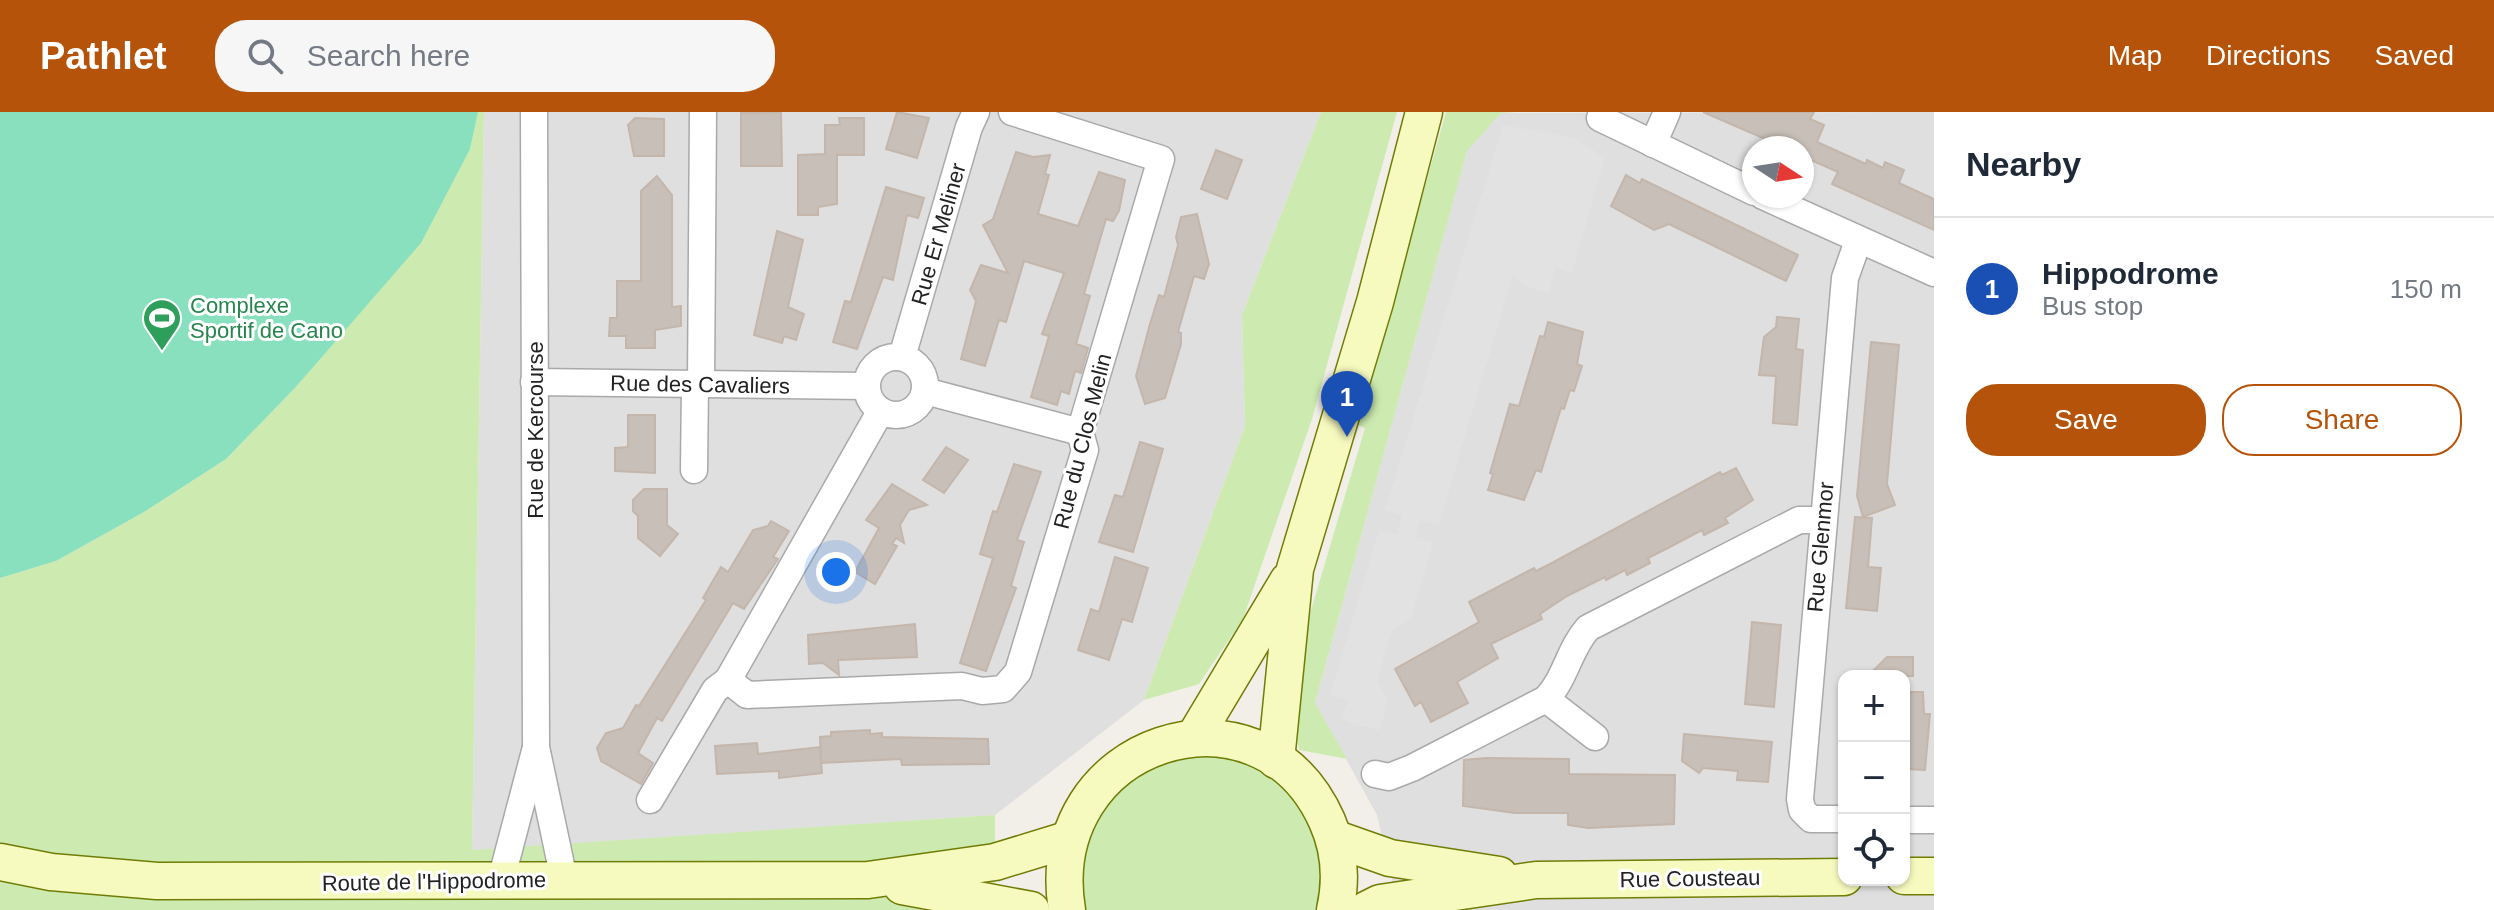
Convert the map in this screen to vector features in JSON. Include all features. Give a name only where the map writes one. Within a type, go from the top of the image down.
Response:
[{"type":"main road","points":[[1276,760],[1295,569],[1375,302],[1424,112]]},
{"type":"main road","points":[[1194,738],[1295,569]]},
{"type":"main road","points":[[1067,910],[1062,880],[1067,840],[1085,801],[1114,768],[1152,747],[1194,738],[1251,747],[1276,760],[1301,780],[1320,805],[1336,839],[1340,869],[1335,910]]},
{"type":"main road","name":"Rue Cousteau","points":[[1336,839],[1390,858],[1536,880]]},
{"type":"main road","name":"Route de l'Hippodrome","points":[[0,862],[51,872],[157,881],[868,880],[995,862],[1067,840]]},
{"type":"main road","points":[[1910,876],[1934,876]]},
{"type":"main road","name":"Rue Cousteau","points":[[1366,910],[1380,903],[1536,880],[1838,877]]},
{"type":"main road","name":"Route de l'Hippodrome","points":[[868,880],[1031,910]]},
{"type":"street","name":"Rue de Kercourse","points":[[534,112],[536,747],[564,879]]},
{"type":"street","points":[[694,470],[703,112]]},
{"type":"street","name":"Rue Er Meliner","points":[[902,357],[976,112]]},
{"type":"street","name":"Rue du Clos Melin","points":[[728,680],[747,695],[962,686],[982,691],[1003,689],[1018,672],[1085,450],[1080,432],[1161,159],[1012,112]]},
{"type":"street","points":[[1653,144],[1667,112]]},
{"type":"street","points":[[1600,118],[1742,186]]},
{"type":"street","points":[[1788,208],[1934,273]]},
{"type":"street","name":"Rue Glenmor","points":[[1838,819],[1811,819],[1802,810],[1800,799],[1821,520],[1845,278],[1858,241]]},
{"type":"street","points":[[891,357],[902,357],[922,371],[925,391],[913,410],[902,415],[880,412],[873,405],[865,386],[874,367],[891,357]]},
{"type":"street","name":"Rue des Cavaliers","points":[[534,382],[865,386]]},
{"type":"street","points":[[925,391],[1080,432]]},
{"type":"street","points":[[650,800],[715,690],[728,680],[880,412]]},
{"type":"street","points":[[1375,774],[1389,777],[1412,768],[1546,699],[1559,685],[1579,639],[1588,628],[1799,520],[1821,520]]},
{"type":"street","points":[[1546,699],[1595,737]]},
{"type":"street","name":"Rue de Kercourse","points":[[501,880],[536,747]]},
{"type":"street","points":[[1910,820],[1934,820]]},
{"type":"shaded area","points":[[484,112],[1321,112],[1242,315],[1245,426],[1144,700],[995,815],[472,851]]},
{"type":"shaded area","points":[[1934,112],[1934,910],[1384,910],[1393,883],[1377,815],[1315,703],[1467,150],[1501,113]]},
{"type":"shaded area","points":[[1503,125],[1573,137],[1605,158],[1572,273],[1555,268],[1549,293],[1524,286],[1513,275],[1439,524],[1420,520],[1415,538],[1433,543],[1411,619],[1392,631],[1377,681],[1388,701],[1380,730],[1352,724],[1342,719],[1348,700],[1330,695],[1379,530],[1397,534],[1402,515],[1385,510]]},
{"type":"green space","name":"Complexe Sportif de Cano","points":[[0,112],[478,112],[470,149],[421,243],[294,389],[226,459],[144,512],[56,561],[0,578]]},
{"type":"green space","points":[[478,112],[484,112],[472,850],[995,815],[995,910],[0,910],[0,578],[56,561],[144,512],[226,459],[294,389],[355,316],[470,149]]},
{"type":"green space","points":[[1321,112],[1397,112],[1312,419],[1243,619],[1199,684],[1144,700],[1245,426],[1242,315]]},
{"type":"green space","points":[[1446,112],[1518,112],[1501,113],[1467,151],[1315,703],[1347,759],[1299,750],[1288,688],[1365,428],[1358,425]]},
{"type":"green space","points":[[1210,755],[1242,762],[1266,775],[1297,806],[1308,825],[1319,867],[1315,910],[1078,910],[1084,830],[1104,797],[1171,757]]},
{"type":"building","points":[[781,112],[782,166],[741,166],[741,113]]},
{"type":"building","points":[[897,112],[929,118],[917,158],[886,149]]},
{"type":"building","points":[[1703,112],[1814,112],[1810,119],[1824,125],[1817,142],[1866,164],[1867,160],[1883,168],[1885,162],[1904,170],[1899,183],[1934,199],[1934,230],[1832,184],[1838,172],[1814,161],[1814,136],[1758,136]]},
{"type":"building","points":[[635,118],[664,119],[664,156],[634,156],[628,125]]},
{"type":"building","points":[[839,118],[864,118],[864,155],[837,155],[837,204],[818,207],[818,215],[798,215],[798,155],[825,154],[825,125],[840,125]]},
{"type":"building","points":[[1216,150],[1242,160],[1227,199],[1201,189]]},
{"type":"building","points":[[1016,152],[1033,157],[1050,155],[1045,174],[1049,175],[1038,214],[1078,226],[1099,172],[1125,180],[1119,211],[1113,221],[1106,219],[1084,294],[1090,296],[1076,344],[1088,348],[1081,373],[1075,371],[1069,394],[1061,391],[1057,405],[1031,397],[1049,336],[1042,334],[1064,273],[1024,261],[1006,322],[999,320],[985,366],[961,359],[976,301],[970,290],[981,265],[1008,273],[983,225],[993,219]]},
{"type":"building","points":[[1626,175],[1640,183],[1642,179],[1798,255],[1786,281],[1669,224],[1654,230],[1611,206]]},
{"type":"building","points":[[657,176],[672,195],[672,307],[681,306],[681,326],[655,330],[655,348],[626,348],[626,336],[609,336],[610,318],[617,318],[617,281],[641,281],[641,191]]},
{"type":"building","points":[[886,187],[924,198],[918,218],[907,215],[893,280],[883,277],[857,349],[833,342],[845,301],[851,302]]},
{"type":"building","points":[[1197,214],[1209,264],[1204,279],[1194,276],[1178,332],[1181,333],[1181,344],[1165,398],[1145,404],[1136,376],[1150,324],[1159,295],[1164,297],[1178,245],[1176,237],[1181,217]]},
{"type":"building","points":[[777,231],[803,240],[788,307],[804,314],[796,340],[784,336],[782,343],[754,335]]},
{"type":"building","points":[[1777,317],[1799,319],[1796,349],[1803,350],[1797,425],[1773,423],[1776,376],[1759,375],[1764,337],[1776,327]]},
{"type":"building","points":[[1548,322],[1583,332],[1577,364],[1582,366],[1574,391],[1570,390],[1564,409],[1561,408],[1541,472],[1536,470],[1524,500],[1488,490],[1493,474],[1490,473],[1510,404],[1519,406],[1540,336],[1544,337]]},
{"type":"building","points":[[1871,342],[1899,345],[1887,484],[1895,505],[1863,517],[1857,496]]},
{"type":"building","points":[[628,415],[655,415],[655,473],[615,471],[615,448],[628,447]]},
{"type":"building","points":[[1140,442],[1163,449],[1133,552],[1099,542],[1115,495],[1123,497]]},
{"type":"building","points":[[946,447],[968,460],[944,493],[923,480]]},
{"type":"building","points":[[1014,464],[1041,472],[1017,540],[1024,542],[1011,586],[1016,588],[986,671],[960,663],[993,558],[980,554],[993,511],[997,512]]},
{"type":"building","points":[[1736,468],[1753,500],[1725,518],[1728,523],[1704,535],[1702,530],[1648,558],[1650,563],[1627,575],[1625,570],[1606,580],[1605,577],[1567,596],[1540,614],[1542,619],[1491,644],[1498,658],[1457,682],[1468,703],[1431,722],[1421,702],[1415,706],[1395,669],[1479,622],[1469,602],[1534,568],[1536,571],[1550,564],[1720,472],[1722,475]]},
{"type":"building","points":[[892,484],[927,505],[909,510],[900,525],[904,543],[896,538],[892,544],[897,546],[875,584],[855,572],[879,528],[866,520]]},
{"type":"building","points":[[644,489],[667,489],[667,525],[678,534],[660,556],[638,538],[638,516],[633,511],[633,500]]},
{"type":"building","points":[[1855,517],[1872,518],[1868,567],[1881,568],[1877,611],[1846,608]]},
{"type":"building","points":[[771,521],[789,531],[773,557],[778,559],[744,609],[733,603],[662,721],[657,718],[638,753],[653,763],[641,784],[601,761],[597,748],[606,733],[623,728],[636,705],[639,706],[706,600],[703,598],[721,567],[728,572],[753,530],[768,526]]},
{"type":"building","points":[[1115,557],[1148,568],[1132,622],[1122,619],[1109,660],[1078,650],[1091,609],[1099,612]]},
{"type":"building","points":[[1752,622],[1781,625],[1774,707],[1745,704]]},
{"type":"building","points":[[915,624],[917,657],[838,660],[839,675],[823,663],[809,664],[808,635]]},
{"type":"building","points":[[1887,657],[1913,657],[1913,676],[1910,676],[1910,670],[1874,670]]},
{"type":"building","points":[[1910,692],[1923,692],[1924,714],[1930,714],[1925,770],[1910,769]]},
{"type":"building","points":[[870,730],[870,734],[882,733],[882,737],[988,739],[989,764],[902,765],[901,759],[821,763],[820,737],[831,736],[831,732]]},
{"type":"building","points":[[1684,734],[1772,742],[1768,782],[1737,780],[1738,771],[1703,768],[1699,773],[1682,761]]},
{"type":"building","points":[[757,743],[758,754],[820,747],[822,773],[779,778],[779,771],[717,774],[715,746]]},
{"type":"building","points":[[1569,759],[1569,774],[1675,775],[1674,824],[1588,828],[1568,825],[1568,813],[1515,813],[1463,806],[1464,760]]},
{"type":"place","name":"Complexe Sportif de Cano","points":[[162,352]]},
{"type":"place","name":"Hippodrome","points":[[1347,437]]}]
